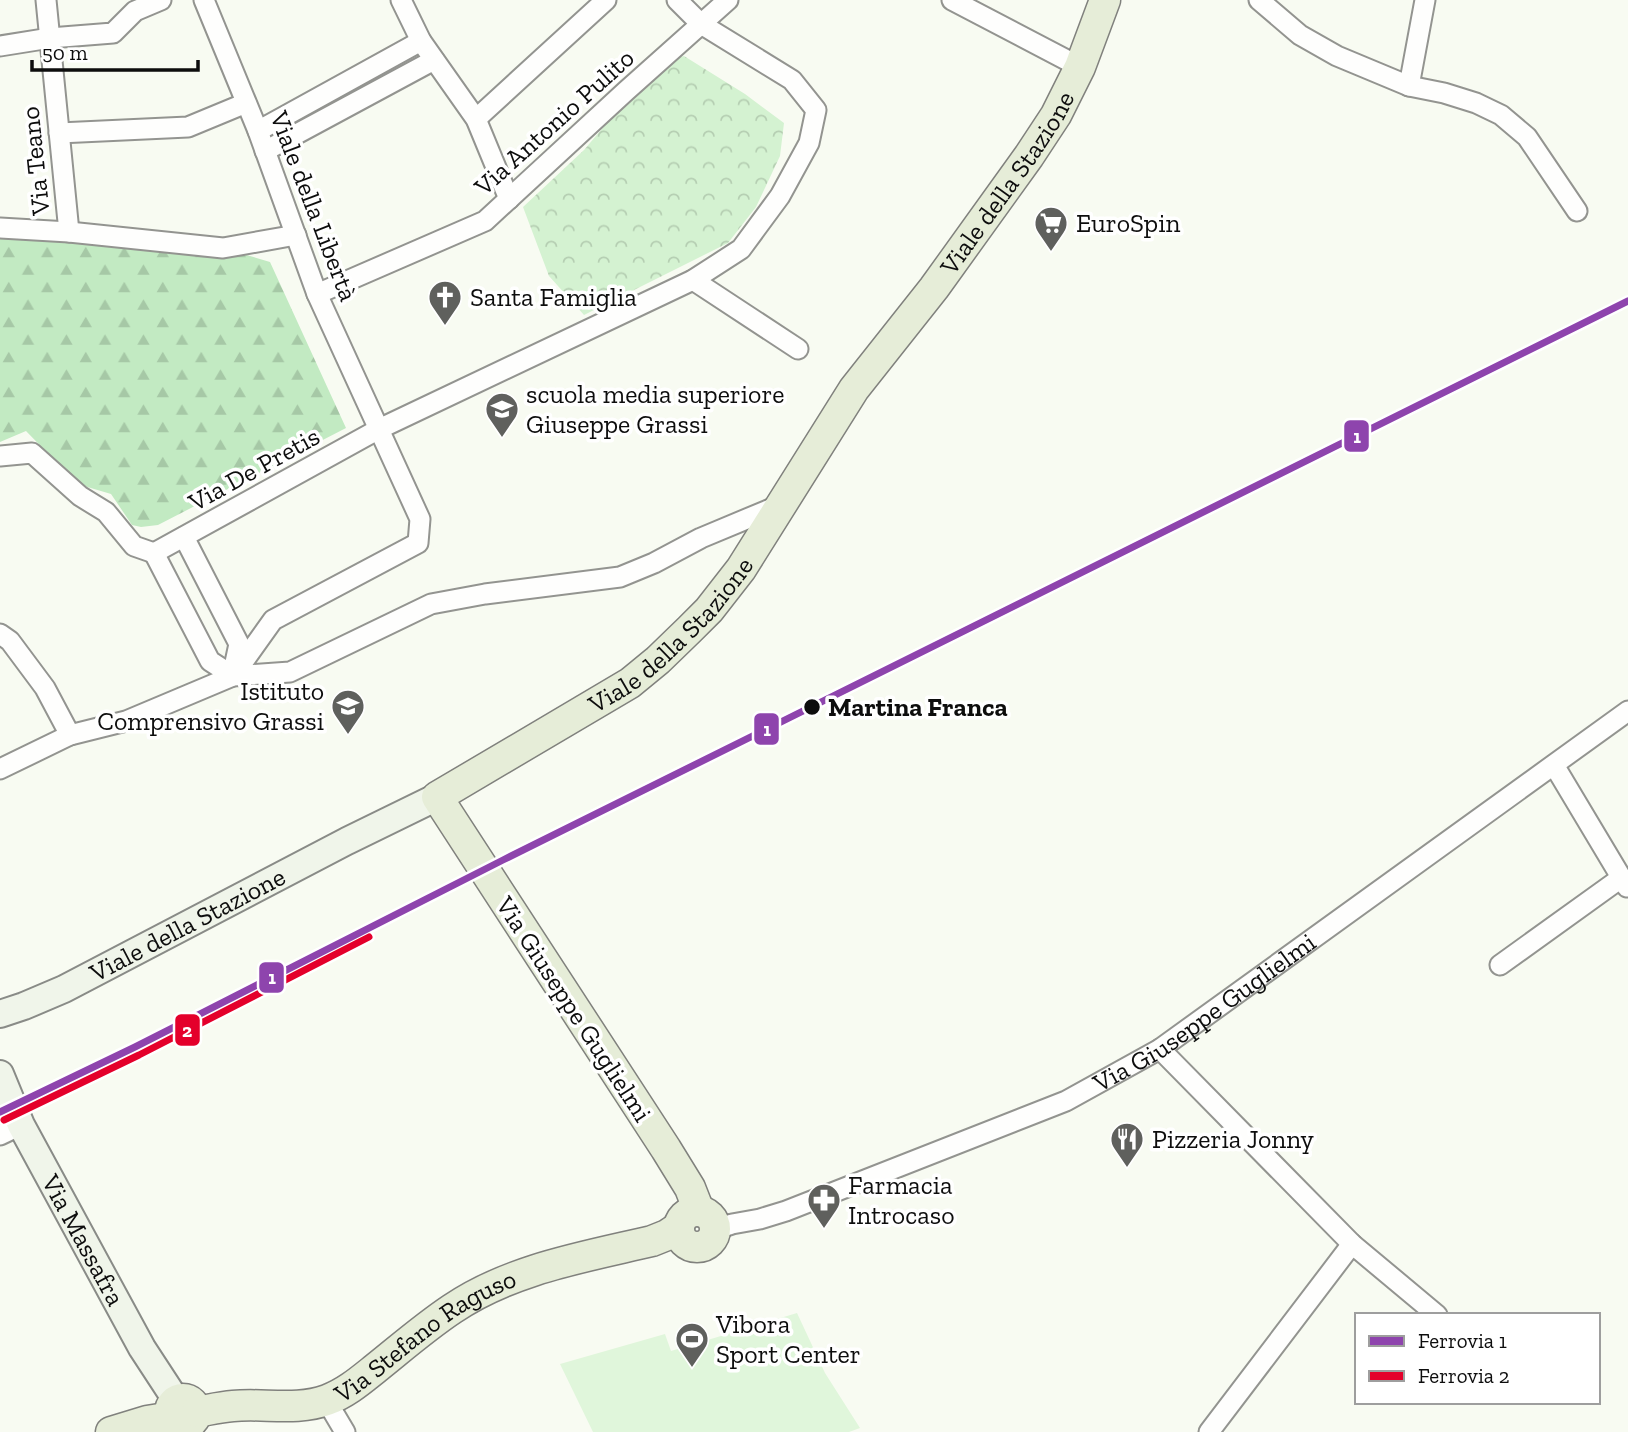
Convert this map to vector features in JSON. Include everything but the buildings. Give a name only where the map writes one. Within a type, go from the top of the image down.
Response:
[{"type":"main road","name":"Viale della Stazione","points":[[437,797],[630,684],[709,610],[741,569],[854,389],[934,288],[1056,115],[1080,67],[1105,0]]},
{"type":"main road","name":"Via Giuseppe Guglielmi","points":[[437,797],[666,1149],[690,1188],[701,1224]]},
{"type":"main road","name":"Via Stefano Raguso","points":[[111,1432],[147,1421],[185,1417],[233,1406],[296,1406],[327,1400],[356,1385],[454,1307],[516,1276],[652,1241],[701,1224]]},
{"type":"street","name":"Via Teano","points":[[46,0],[69,232]]},
{"type":"street","points":[[0,47],[50,38],[113,33],[135,11],[161,0]]},
{"type":"street","points":[[401,0],[421,41],[476,119],[509,199]]},
{"type":"street","points":[[476,119],[606,0]]},
{"type":"street","points":[[677,0],[701,24]]},
{"type":"street","name":"Via Antonio Pulito","points":[[317,294],[485,221],[728,0]]},
{"type":"street","points":[[952,0],[1080,67]]},
{"type":"street","points":[[1259,0],[1300,36],[1336,56],[1409,86],[1476,103],[1501,115],[1527,137],[1577,211]]},
{"type":"street","points":[[1409,86],[1425,0]]},
{"type":"street","name":"Viale della Libertà","points":[[209,2],[317,294],[420,519],[418,543],[273,621],[233,676]]},
{"type":"street","name":"Via De Pretis","points":[[154,553],[379,429],[693,280],[741,249],[780,197],[809,143],[816,110],[792,80],[701,24]]},
{"type":"street","points":[[258,131],[421,41]]},
{"type":"street","points":[[265,151],[434,60]]},
{"type":"street","points":[[59,133],[188,127],[246,103]]},
{"type":"street","points":[[0,228],[69,232],[223,248],[296,235]]},
{"type":"street","points":[[693,280],[798,349]]},
{"type":"street","points":[[0,456],[32,453],[80,496],[106,512],[134,547],[154,553],[210,661],[233,676]]},
{"type":"street","points":[[0,769],[70,735],[125,721],[233,676],[290,672],[431,604],[485,594],[620,577],[654,563],[701,538],[782,504]]},
{"type":"street","points":[[184,537],[239,644],[233,676]]},
{"type":"street","points":[[0,634],[10,641],[45,688],[70,735]]},
{"type":"street","name":"Via Giuseppe Guglielmi","points":[[701,1224],[760,1219],[786,1211],[1066,1101],[1160,1049],[1628,711]]},
{"type":"street","points":[[1500,965],[1625,884],[1554,765]]},
{"type":"street","name":"Viale della Stazione","points":[[0,1013],[64,989],[335,847],[437,797]]},
{"type":"street","points":[[1160,1049],[1352,1244],[1435,1313]]},
{"type":"street","name":"Via Massafra","points":[[0,1074],[10,1130],[185,1417]]},
{"type":"street","points":[[1209,1432],[1352,1244]]},
{"type":"street","points":[[327,1400],[345,1432]]},
{"type":"green space","points":[[684,56],[745,94],[784,123],[780,156],[756,207],[728,243],[584,315],[549,276],[523,207],[584,150],[657,64]]},
{"type":"green space","points":[[0,228],[223,248],[270,262],[346,428],[158,525],[132,525],[111,494],[84,486],[67,473],[26,431],[0,442]]},
{"type":"green space","name":"Vibora Sport Center","points":[[797,1313],[825,1373],[860,1428],[849,1432],[593,1432],[560,1364],[665,1334],[671,1351]]},
{"type":"rail line","name":"1","points":[[0,1112],[1628,301]]},
{"type":"rail line","name":"2","points":[[4,1120],[139,1055],[369,937]]},
{"type":"place","name":"EuroSpin","points":[[1051,253]]},
{"type":"place","name":"Santa Famiglia","points":[[445,327]]},
{"type":"place","name":"scuola media superiore Giuseppe Grassi","points":[[502,439]]},
{"type":"place","name":"Martina Franca","points":[[812,707]]},
{"type":"place","name":"Istituto Comprensivo Grassi","points":[[348,736]]},
{"type":"place","name":"Pizzeria Jonny","points":[[1127,1169]]},
{"type":"place","name":"Farmacia Introcaso","points":[[824,1230]]},
{"type":"place","name":"Vibora Sport Center","points":[[692,1369]]}]
